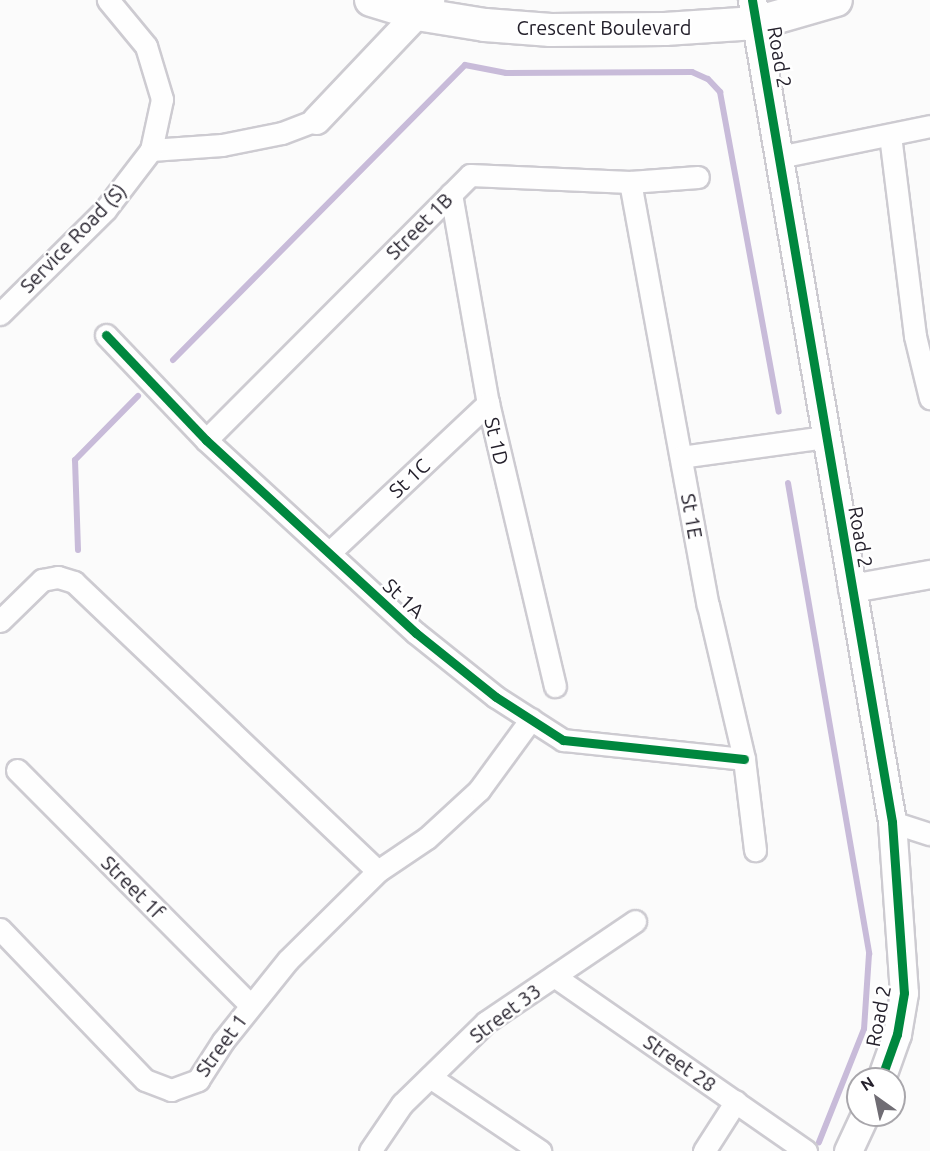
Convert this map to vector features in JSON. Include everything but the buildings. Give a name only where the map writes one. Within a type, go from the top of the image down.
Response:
[{"type":"main road","name":"Crescent Boulevard","points":[[371,0],[424,7],[485,25],[551,30],[665,29],[754,12],[836,0]]},
{"type":"street","name":"Service Road (S)","points":[[0,315],[105,210],[151,150],[162,99],[146,46],[108,0]]},
{"type":"street","points":[[151,150],[222,145],[282,133],[316,120],[424,7]]},
{"type":"street","name":"Road 2","points":[[754,12],[892,822],[904,993],[897,1034],[885,1067]]},
{"type":"street","points":[[778,157],[930,126]]},
{"type":"street","points":[[890,135],[915,336],[930,398]]},
{"type":"street","name":"Street 1B","points":[[206,440],[470,175],[630,182],[698,177]]},
{"type":"street","name":"St 1E","points":[[630,182],[708,605],[744,759],[755,850]]},
{"type":"street","name":"St 1D","points":[[451,194],[488,403],[555,686]]},
{"type":"street","name":"St 1A","points":[[106,335],[206,440],[416,633],[531,719],[563,740],[744,759]]},
{"type":"street","name":"St 1C","points":[[329,553],[488,403]]},
{"type":"street","points":[[681,457],[826,437]]},
{"type":"street","points":[[852,588],[930,574]]},
{"type":"street","points":[[0,621],[42,580],[58,577],[74,582],[378,871]]},
{"type":"street","name":"Street 1","points":[[0,929],[146,1080],[171,1090],[198,1080],[250,1005],[288,960],[378,871],[427,837],[479,790],[531,719]]},
{"type":"street","name":"Street 1f","points":[[17,770],[250,1005]]},
{"type":"street","points":[[892,822],[930,834]]},
{"type":"street","name":"Street 33","points":[[370,1151],[402,1104],[486,1022],[635,921]]},
{"type":"street","name":"Street 28","points":[[554,976],[806,1151]]},
{"type":"street","points":[[430,1077],[540,1151]]},
{"type":"street","points":[[704,1151],[736,1101]]},
{"type":"street","points":[[848,1151],[859,1127]]},
{"type":"waterway","points":[[173,360],[465,65],[506,73],[692,72],[708,79],[720,92],[779,412]]},
{"type":"waterway","points":[[78,550],[75,460],[138,396]]},
{"type":"waterway","points":[[788,483],[869,954],[864,1029],[819,1142]]},
{"type":"cycle path","points":[[752,0],[892,822],[904,993],[897,1034],[885,1067]]},
{"type":"cycle path","points":[[106,335],[206,440],[416,633],[496,697],[563,740],[744,759]]}]
